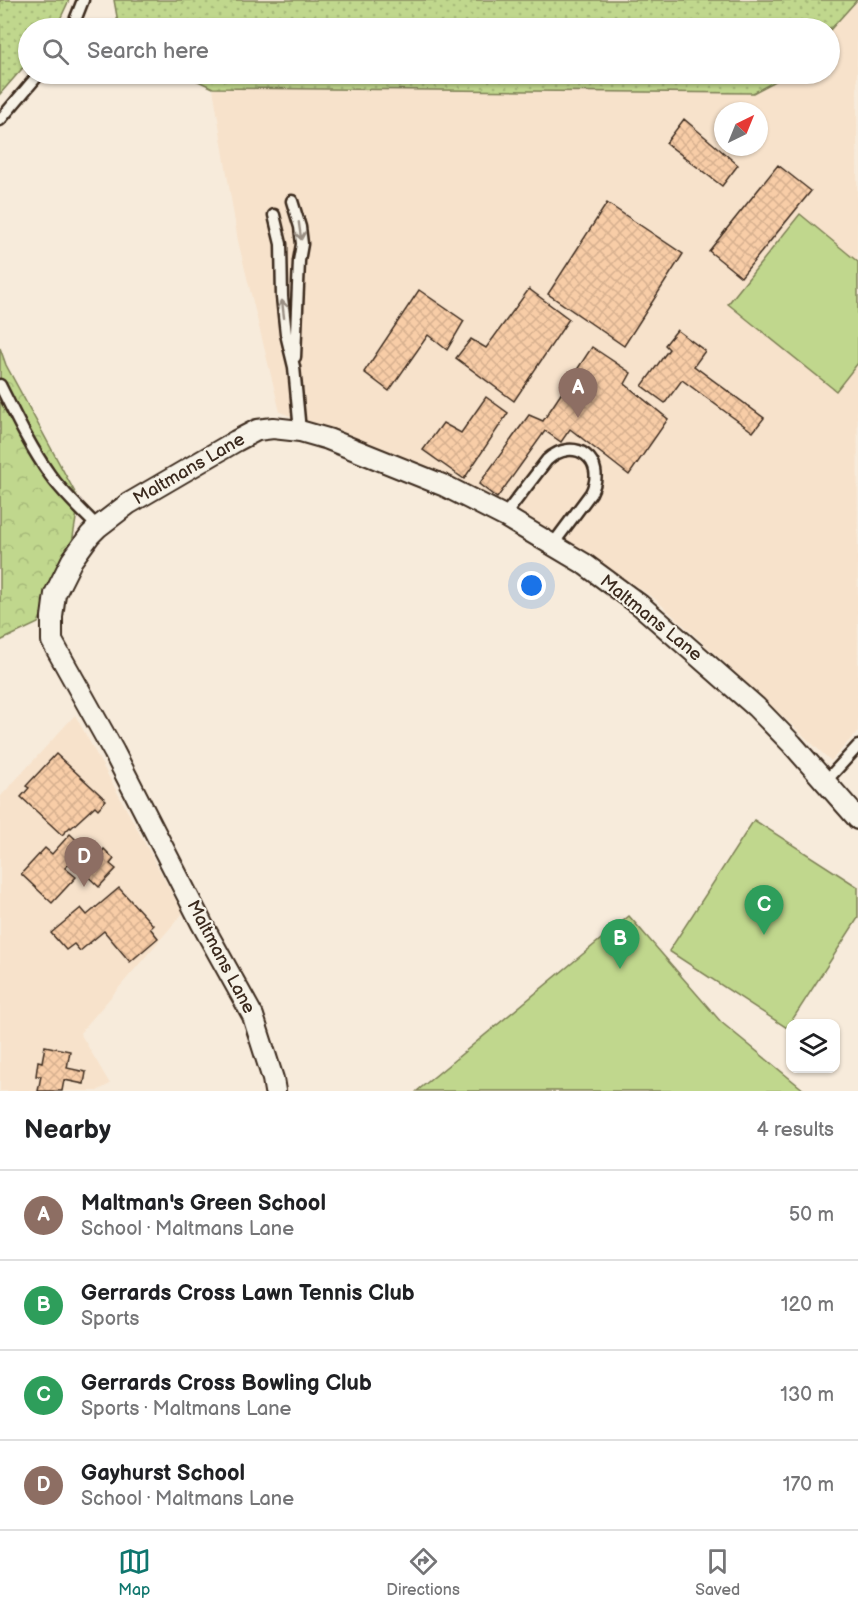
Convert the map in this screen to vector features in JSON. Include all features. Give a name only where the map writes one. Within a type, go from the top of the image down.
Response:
[{"type":"street","name":"Maltmans Lane","points":[[275,1091],[253,1016],[202,924],[114,752],[52,641],[51,617],[55,594],[72,560],[90,534],[128,504],[257,430],[273,428],[300,430],[445,486],[504,516],[583,562],[640,605],[756,707],[858,819]]},
{"type":"lane","points":[[76,18],[82,0]]},
{"type":"lane","points":[[0,120],[31,84]]},
{"type":"lane","points":[[292,201],[300,227],[302,244],[299,261],[294,367]]},
{"type":"lane","points":[[274,215],[282,244],[282,297],[286,334],[294,367],[300,430]]},
{"type":"lane","points":[[0,385],[28,440],[50,474],[76,506],[98,527]]},
{"type":"lane","points":[[504,516],[554,454],[572,449],[581,452],[594,466],[595,485],[553,544]]},
{"type":"lane","points":[[825,782],[858,746]]},
{"type":"shaded area","points":[[857,0],[858,731],[831,761],[655,599],[573,544],[483,492],[280,412],[238,241],[213,88],[752,93],[770,84],[840,84],[840,19]]},
{"type":"shaded area","points":[[75,715],[183,913],[80,1033],[110,1084],[97,1091],[0,1091],[0,797]]},
{"type":"green space","points":[[0,0],[69,0],[61,18],[18,18],[18,73],[0,94]]},
{"type":"green space","points":[[114,0],[857,0],[840,19],[117,18]]},
{"type":"green space","points":[[204,84],[770,84],[753,93],[213,88]]},
{"type":"green space","points":[[800,214],[858,262],[858,363],[836,391],[728,304]]},
{"type":"green space","points":[[0,348],[6,365],[79,500],[72,543],[38,623],[0,641]]},
{"type":"green space","points":[[754,820],[858,887],[858,918],[793,1019],[786,1019],[786,1027],[669,951]]},
{"type":"green space","points":[[629,916],[721,1022],[805,1091],[417,1091]]},
{"type":"building","points":[[684,119],[714,145],[714,156],[727,156],[738,165],[722,186],[666,143]]},
{"type":"building","points":[[778,165],[811,191],[741,277],[709,251]]},
{"type":"building","points":[[607,203],[683,254],[624,346],[548,294]]},
{"type":"building","points":[[529,289],[569,319],[514,401],[456,358],[471,339],[486,348]]},
{"type":"building","points":[[419,290],[464,321],[447,350],[428,335],[389,391],[364,372]]},
{"type":"building","points":[[677,330],[705,351],[694,366],[764,418],[753,432],[682,380],[665,403],[642,386],[669,349],[665,345]]},
{"type":"building","points":[[592,347],[631,373],[625,384],[668,419],[629,475],[570,429],[561,442],[545,431],[497,498],[479,484],[529,415],[543,421]]},
{"type":"building","points":[[486,397],[508,413],[464,479],[423,450],[443,423],[461,433]]},
{"type":"building","points":[[56,754],[106,800],[98,809],[95,806],[62,835],[21,797],[29,788],[26,786]]},
{"type":"building","points":[[70,834],[86,849],[92,843],[102,852],[104,849],[114,859],[110,864],[116,869],[99,887],[72,861],[65,868],[76,877],[52,903],[21,874],[45,848],[52,854]]},
{"type":"building","points":[[119,888],[153,925],[150,928],[158,938],[130,962],[104,931],[80,951],[74,944],[66,950],[51,933],[81,908],[87,915]]},
{"type":"building","points":[[45,1046],[70,1051],[67,1068],[86,1072],[84,1084],[64,1080],[62,1091],[38,1091],[41,1076],[36,1076],[38,1061],[42,1062]]},
{"type":"place","name":"Maltman's Green School","points":[[578,418]]},
{"type":"place","name":"Gayhurst School","points":[[84,887]]},
{"type":"place","name":"Gerrards Cross Bowling Club","points":[[764,935]]},
{"type":"place","name":"Gerrards Cross Lawn Tennis Club","points":[[620,969]]}]
